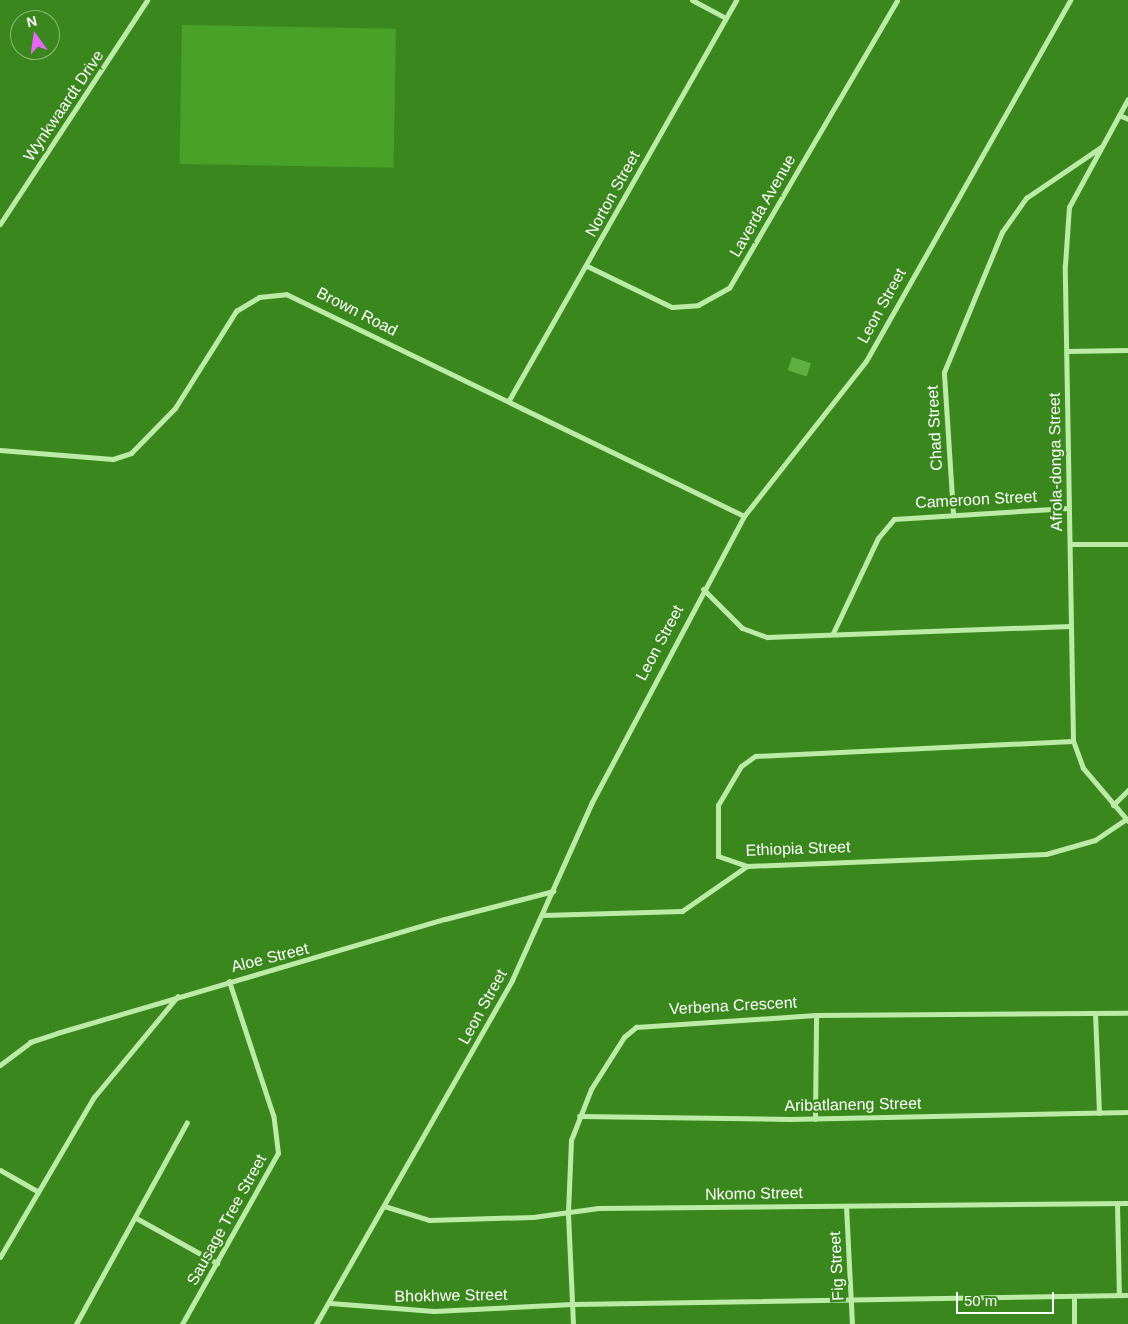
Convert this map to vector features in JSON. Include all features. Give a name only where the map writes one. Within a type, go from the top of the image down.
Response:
[{"type":"street","name":"Wynkwaardt Drive","points":[[0,224],[2,216],[147,0]]},
{"type":"street","points":[[692,0],[726,18]]},
{"type":"street","name":"Norton Street","points":[[509,400],[587,266],[736,0]]},
{"type":"street","name":"Laverda Avenue","points":[[587,266],[672,307],[698,305],[729,288],[896,0]]},
{"type":"street","name":"Leon Street","points":[[316,1324],[330,1303],[512,980],[543,915],[592,802],[703,589],[744,516],[866,361],[1070,0]]},
{"type":"street","name":"Afrola-donga Street","points":[[1127,820],[1083,768],[1073,740],[1066,351],[1067,218],[1102,146],[1128,99]]},
{"type":"street","points":[[1119,115],[1128,119]]},
{"type":"street","name":"Chad Street","points":[[952,513],[944,372],[1002,232],[1026,198],[1102,146]]},
{"type":"street","name":"Brown Road","points":[[0,450],[112,459],[132,453],[174,408],[236,311],[259,297],[277,294],[304,299],[744,516]]},
{"type":"street","points":[[1066,351],[1128,350]]},
{"type":"street","name":"Cameroon Street","points":[[833,633],[888,524],[902,516],[1069,508]]},
{"type":"street","points":[[1070,544],[1128,544]]},
{"type":"street","points":[[703,589],[753,633],[768,637],[833,633],[1070,626]]},
{"type":"street","name":"Ethiopia Street","points":[[1073,740],[755,756],[726,786],[715,823],[718,856],[747,866],[1046,854],[1095,840],[1127,820]]},
{"type":"street","points":[[1114,805],[1128,790]]},
{"type":"street","points":[[543,915],[682,911],[702,901],[747,866]]},
{"type":"street","name":"Aloe Street","points":[[0,1065],[30,1042],[178,995],[553,891]]},
{"type":"street","name":"Sausage Tree Street","points":[[182,1324],[278,1153],[273,1115],[228,981]]},
{"type":"street","points":[[0,1257],[37,1191],[111,1072],[178,995]]},
{"type":"street","points":[[1095,1013],[1099,1114]]},
{"type":"street","name":"Verbena Crescent","points":[[573,1324],[568,1212],[568,1163],[579,1116],[610,1057],[636,1027],[816,1015],[1128,1013]]},
{"type":"street","points":[[816,1015],[816,1119]]},
{"type":"street","name":"Aribatlaneng Street","points":[[579,1116],[816,1119],[1128,1112]]},
{"type":"street","points":[[76,1324],[136,1218],[187,1122]]},
{"type":"street","points":[[0,1170],[37,1191]]},
{"type":"street","points":[[1118,1203],[1120,1295]]},
{"type":"street","name":"Nkomo Street","points":[[384,1206],[429,1220],[568,1212],[846,1206],[1128,1203]]},
{"type":"street","name":"Fig Street","points":[[846,1206],[852,1324]]},
{"type":"street","points":[[136,1218],[217,1263]]},
{"type":"street","points":[[572,1304],[851,1301],[1128,1295]]},
{"type":"street","points":[[1074,1297],[1074,1324]]},
{"type":"street","name":"Bhokhwe Street","points":[[330,1303],[434,1311],[572,1304]]},
{"type":"green space","points":[[182,25],[396,29],[394,168],[180,164]]},
{"type":"building","points":[[792,357],[811,363],[807,376],[788,370]]}]
